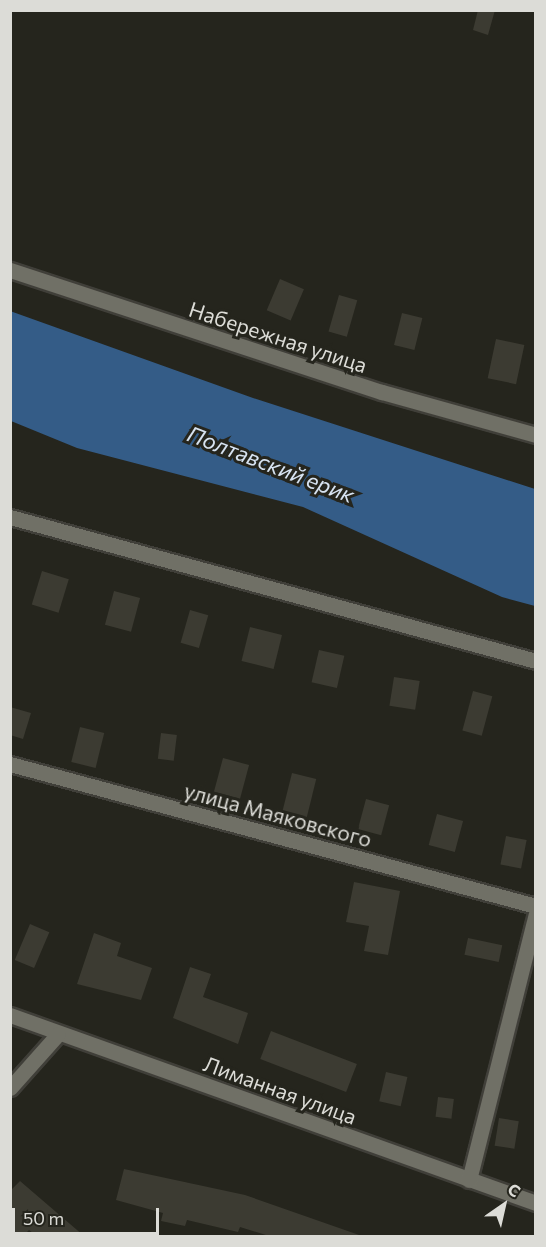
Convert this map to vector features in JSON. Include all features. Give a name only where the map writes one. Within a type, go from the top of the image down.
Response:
[{"type":"street","name":"Набережная улица","points":[[10,270],[382,392],[536,435]]},
{"type":"street","points":[[10,517],[536,661]]},
{"type":"street","name":"улица Маяковского","points":[[10,764],[536,906]]},
{"type":"street","points":[[469,1180],[536,914]]},
{"type":"street","name":"Лиманная улица","points":[[10,1015],[536,1203]]},
{"type":"street","points":[[10,1088],[58,1034]]},
{"type":"water","name":"Полтавский ерик","points":[[10,311],[253,398],[535,489],[535,606],[502,597],[303,507],[77,448],[11,421]]},
{"type":"building","points":[[478,10],[495,10],[488,35],[473,30]]},
{"type":"building","points":[[280,279],[304,289],[291,320],[267,310]]},
{"type":"building","points":[[339,295],[357,300],[347,337],[329,332]]},
{"type":"building","points":[[402,313],[422,318],[414,350],[394,345]]},
{"type":"building","points":[[496,339],[524,345],[516,384],[488,378]]},
{"type":"building","points":[[42,571],[69,579],[59,613],[32,604]]},
{"type":"building","points":[[114,591],[140,598],[131,632],[105,625]]},
{"type":"building","points":[[190,610],[208,615],[199,648],[181,643]]},
{"type":"building","points":[[250,627],[282,635],[274,669],[242,661]]},
{"type":"building","points":[[319,650],[344,656],[337,688],[312,682]]},
{"type":"building","points":[[394,677],[420,681],[415,710],[389,706]]},
{"type":"building","points":[[473,691],[492,696],[482,736],[462,731]]},
{"type":"building","points":[[10,707],[31,713],[23,739],[10,735]]},
{"type":"building","points":[[80,727],[104,733],[96,768],[71,762]]},
{"type":"building","points":[[161,733],[177,735],[174,761],[158,759]]},
{"type":"building","points":[[223,758],[249,765],[240,799],[214,792]]},
{"type":"building","points":[[292,773],[316,779],[307,817],[283,811]]},
{"type":"building","points":[[366,799],[389,805],[381,835],[358,829]]},
{"type":"building","points":[[437,814],[463,821],[455,852],[429,845]]},
{"type":"building","points":[[506,836],[527,840],[521,868],[500,864]]},
{"type":"building","points":[[354,882],[400,891],[388,955],[364,951],[369,926],[346,922]]},
{"type":"building","points":[[30,924],[49,932],[34,968],[15,960]]},
{"type":"building","points":[[94,933],[121,943],[117,956],[152,968],[141,1000],[77,984]]},
{"type":"building","points":[[468,938],[502,945],[499,962],[464,955]]},
{"type":"building","points":[[190,967],[211,974],[203,997],[248,1013],[238,1044],[173,1018]]},
{"type":"building","points":[[271,1031],[357,1064],[346,1092],[260,1059]]},
{"type":"building","points":[[386,1072],[407,1077],[401,1106],[379,1101]]},
{"type":"building","points":[[438,1097],[454,1099],[451,1119],[436,1117]]},
{"type":"building","points":[[499,1118],[519,1121],[514,1149],[495,1146]]},
{"type":"building","points":[[124,1169],[245,1195],[362,1236],[269,1236],[240,1227],[238,1232],[187,1220],[185,1226],[161,1221],[163,1213],[116,1200]]},
{"type":"building","points":[[20,1181],[84,1236],[37,1236],[29,1230],[23,1236],[10,1236],[10,1191]]}]
